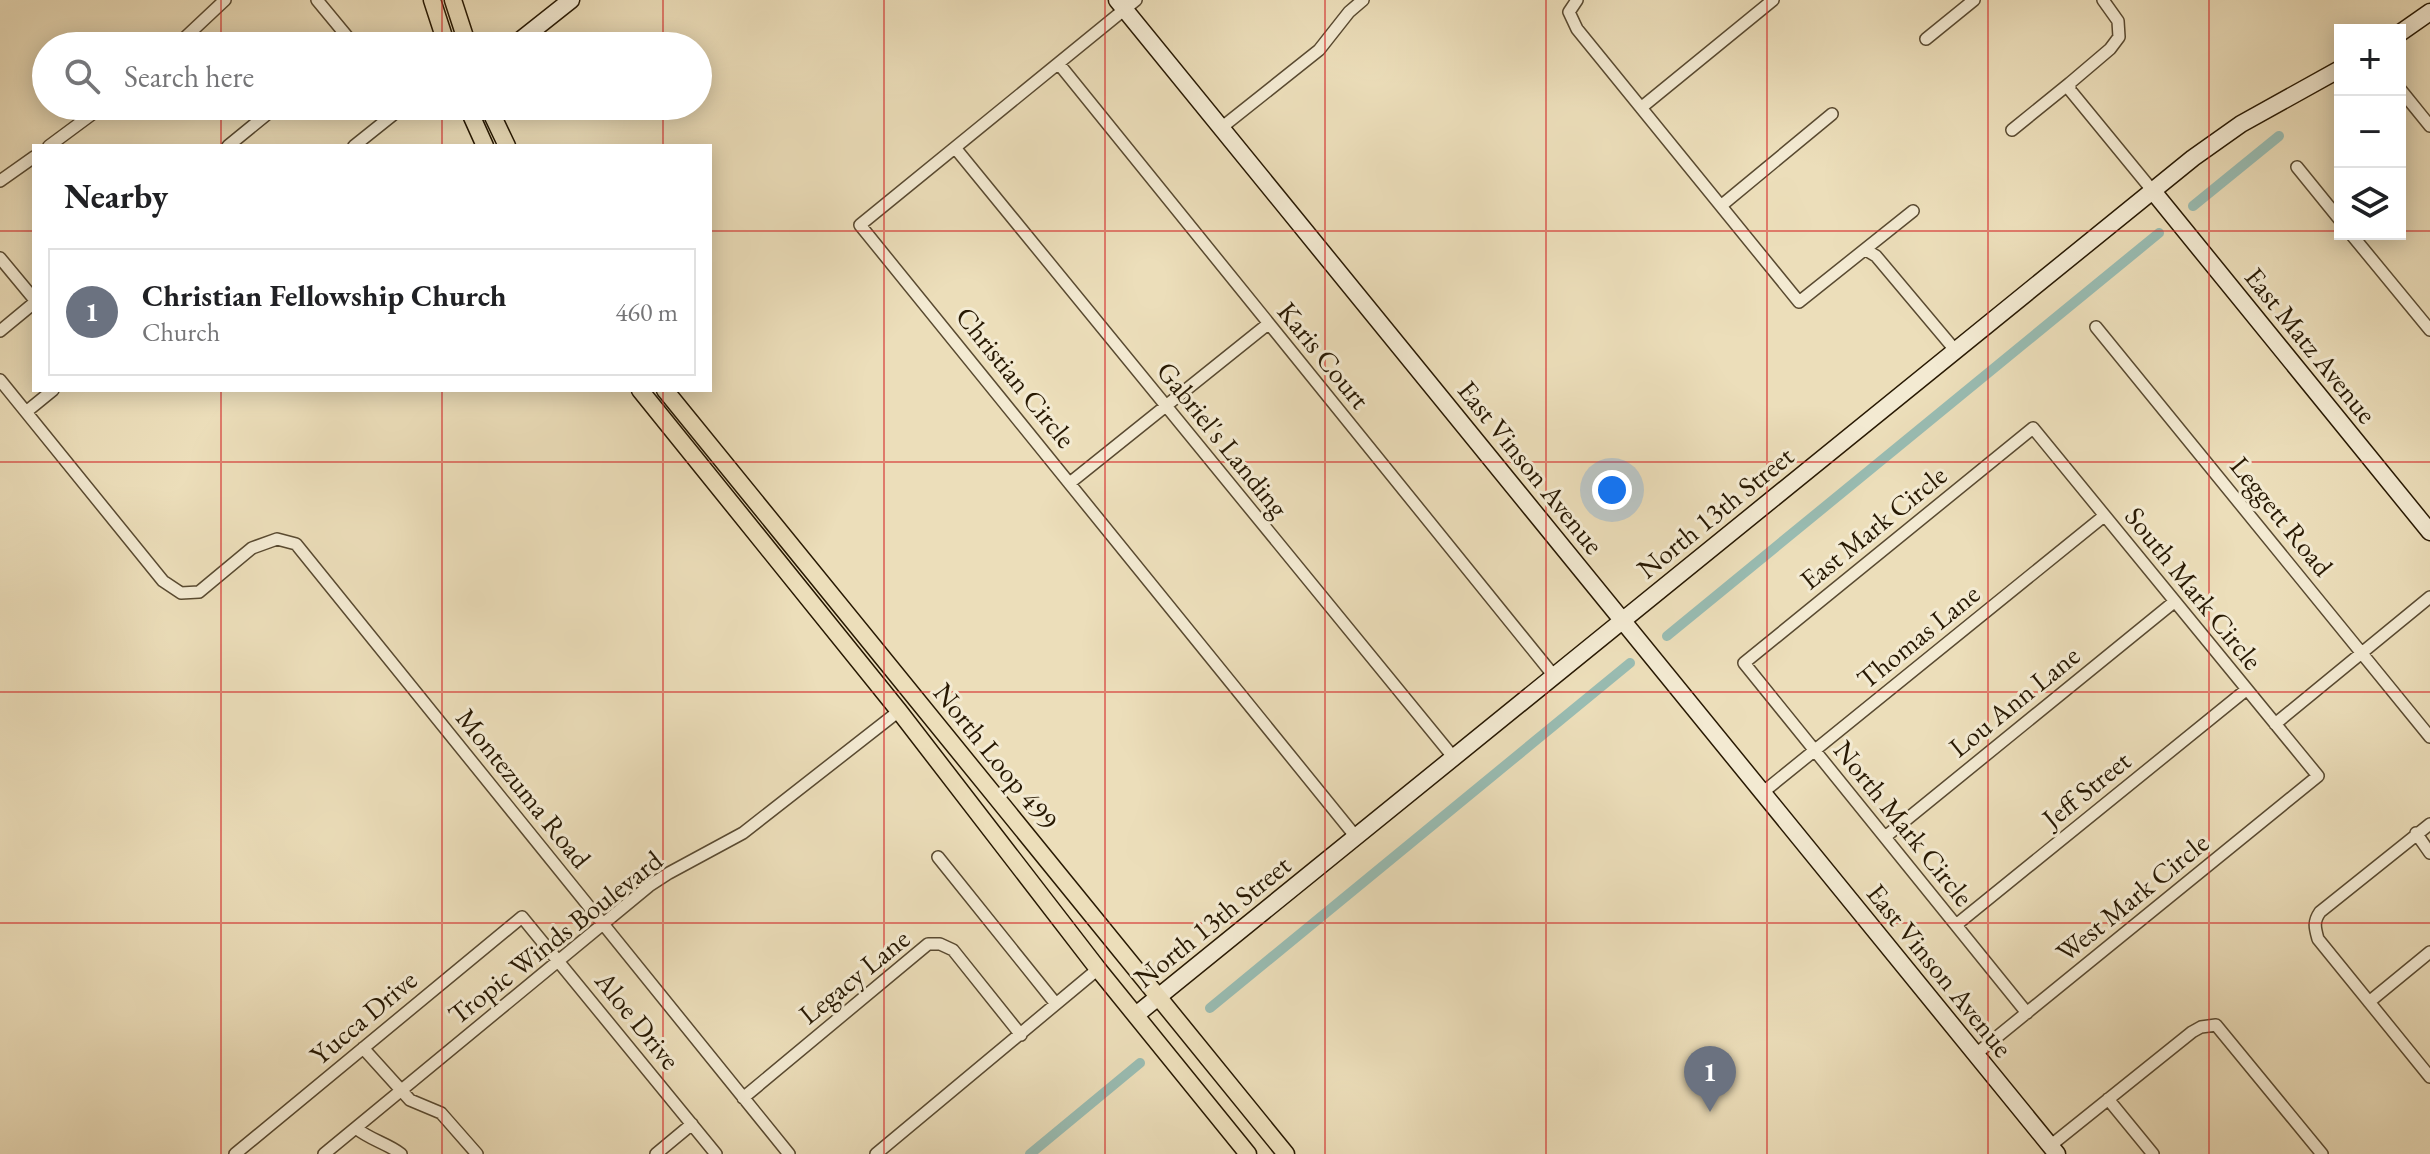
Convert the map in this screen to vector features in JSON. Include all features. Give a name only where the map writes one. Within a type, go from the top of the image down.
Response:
[{"type":"main road","points":[[432,0],[442,32]]},
{"type":"main road","points":[[453,0],[463,32]]},
{"type":"main road","points":[[473,120],[484,144]]},
{"type":"main road","points":[[495,120],[506,144]]},
{"type":"main road","name":"North Loop 499","points":[[642,392],[899,711],[1098,969],[1248,1154]]},
{"type":"main road","name":"North Loop 499","points":[[667,392],[1286,1154]]},
{"type":"main road","points":[[899,711],[909,710],[970,781],[1011,814]]},
{"type":"street","points":[[191,32],[225,0]]},
{"type":"street","points":[[317,0],[343,32]]},
{"type":"street","points":[[531,32],[571,0]]},
{"type":"street","points":[[1221,128],[1319,50],[1349,12],[1363,0]]},
{"type":"street","points":[[1577,0],[1569,12],[1573,23],[1799,302],[1913,211]]},
{"type":"street","points":[[1642,107],[1773,0]]},
{"type":"street","points":[[1926,39],[1974,0]]},
{"type":"street","points":[[2012,130],[2110,49],[2119,37],[2118,21],[2103,0]]},
{"type":"street","name":"East Vinson Avenue","points":[[1126,3],[1221,128],[2053,1150]]},
{"type":"street","name":"Christian Circle","points":[[1126,3],[1059,64],[860,225],[1356,837]]},
{"type":"street","points":[[2406,29],[2430,12]]},
{"type":"street","name":"Karis Court","points":[[1059,64],[1554,676]]},
{"type":"street","name":"North 13th Street","points":[[1136,1015],[2152,190],[2241,124],[2334,72]]},
{"type":"street","points":[[2070,83],[2072,93],[2152,190]]},
{"type":"street","points":[[2406,96],[2430,126]]},
{"type":"street","points":[[1722,205],[1832,114]]},
{"type":"street","points":[[52,144],[84,120]]},
{"type":"street","points":[[234,144],[261,120]]},
{"type":"street","points":[[356,144],[386,120]]},
{"type":"street","name":"Gabriel's Landing","points":[[956,149],[1454,758]]},
{"type":"street","points":[[0,181],[32,158]]},
{"type":"street","points":[[2297,167],[2334,213]]},
{"type":"street","name":"East Matz Avenue","points":[[2152,190],[2430,532]]},
{"type":"street","points":[[2356,240],[2430,330]]},
{"type":"street","points":[[1866,250],[1876,256],[1955,350]]},
{"type":"street","points":[[0,258],[32,298]]},
{"type":"street","points":[[0,331],[32,303]]},
{"type":"street","points":[[1071,482],[1268,324]]},
{"type":"street","name":"Leggett Road","points":[[2096,327],[2430,737]]},
{"type":"street","points":[[0,380],[26,412],[51,392]]},
{"type":"street","name":"Montezuma Road","points":[[26,412],[163,581],[181,593],[199,592],[252,548],[277,539],[296,544],[789,1154]]},
{"type":"street","name":"South Mark Circle","points":[[2033,428],[2318,776]]},
{"type":"street","name":"East Mark Circle","points":[[1744,663],[2033,428]]},
{"type":"street","name":"Thomas Lane","points":[[1762,793],[2104,516]]},
{"type":"street","points":[[2275,724],[2430,597]]},
{"type":"street","name":"Lou Ann Lane","points":[[1885,837],[2174,602]]},
{"type":"street","name":"North Mark Circle","points":[[1744,663],[2027,1013]]},
{"type":"street","name":"Jeff Street","points":[[1956,925],[2246,690]]},
{"type":"street","name":"Tropic Winds Boulevard","points":[[324,1154],[602,923],[669,873],[743,833],[899,711]]},
{"type":"street","name":"West Mark Circle","points":[[1976,1054],[2318,776]]},
{"type":"street","points":[[2430,824],[2320,912],[2314,927],[2318,939],[2430,1077]]},
{"type":"street","points":[[2416,833],[2430,853]]},
{"type":"street","points":[[938,857],[1056,1004]]},
{"type":"street","name":"Aloe Drive","points":[[522,917],[716,1154]]},
{"type":"street","name":"Yucca Drive","points":[[235,1154],[522,917]]},
{"type":"street","name":"Legacy Lane","points":[[743,1098],[928,944],[940,944],[953,950],[1021,1035]]},
{"type":"street","points":[[2369,1002],[2430,952]]},
{"type":"street","points":[[876,1154],[1098,969]]},
{"type":"street","points":[[2053,1150],[2108,1099],[2192,1032],[2216,1025],[2322,1154]]},
{"type":"street","points":[[363,1048],[402,1091],[418,1104],[441,1113],[477,1154]]},
{"type":"street","points":[[2108,1099],[2153,1154]]},
{"type":"street","points":[[656,1154],[692,1124]]},
{"type":"street","points":[[356,1128],[371,1140],[401,1154]]},
{"type":"waterway","points":[[2193,206],[2279,136]]},
{"type":"waterway","points":[[1667,636],[2159,233]]},
{"type":"waterway","points":[[1210,1008],[1630,663]]},
{"type":"waterway","points":[[1030,1154],[1140,1063]]},
{"type":"place","name":"Christian Fellowship Church","points":[[1710,1112]]}]
